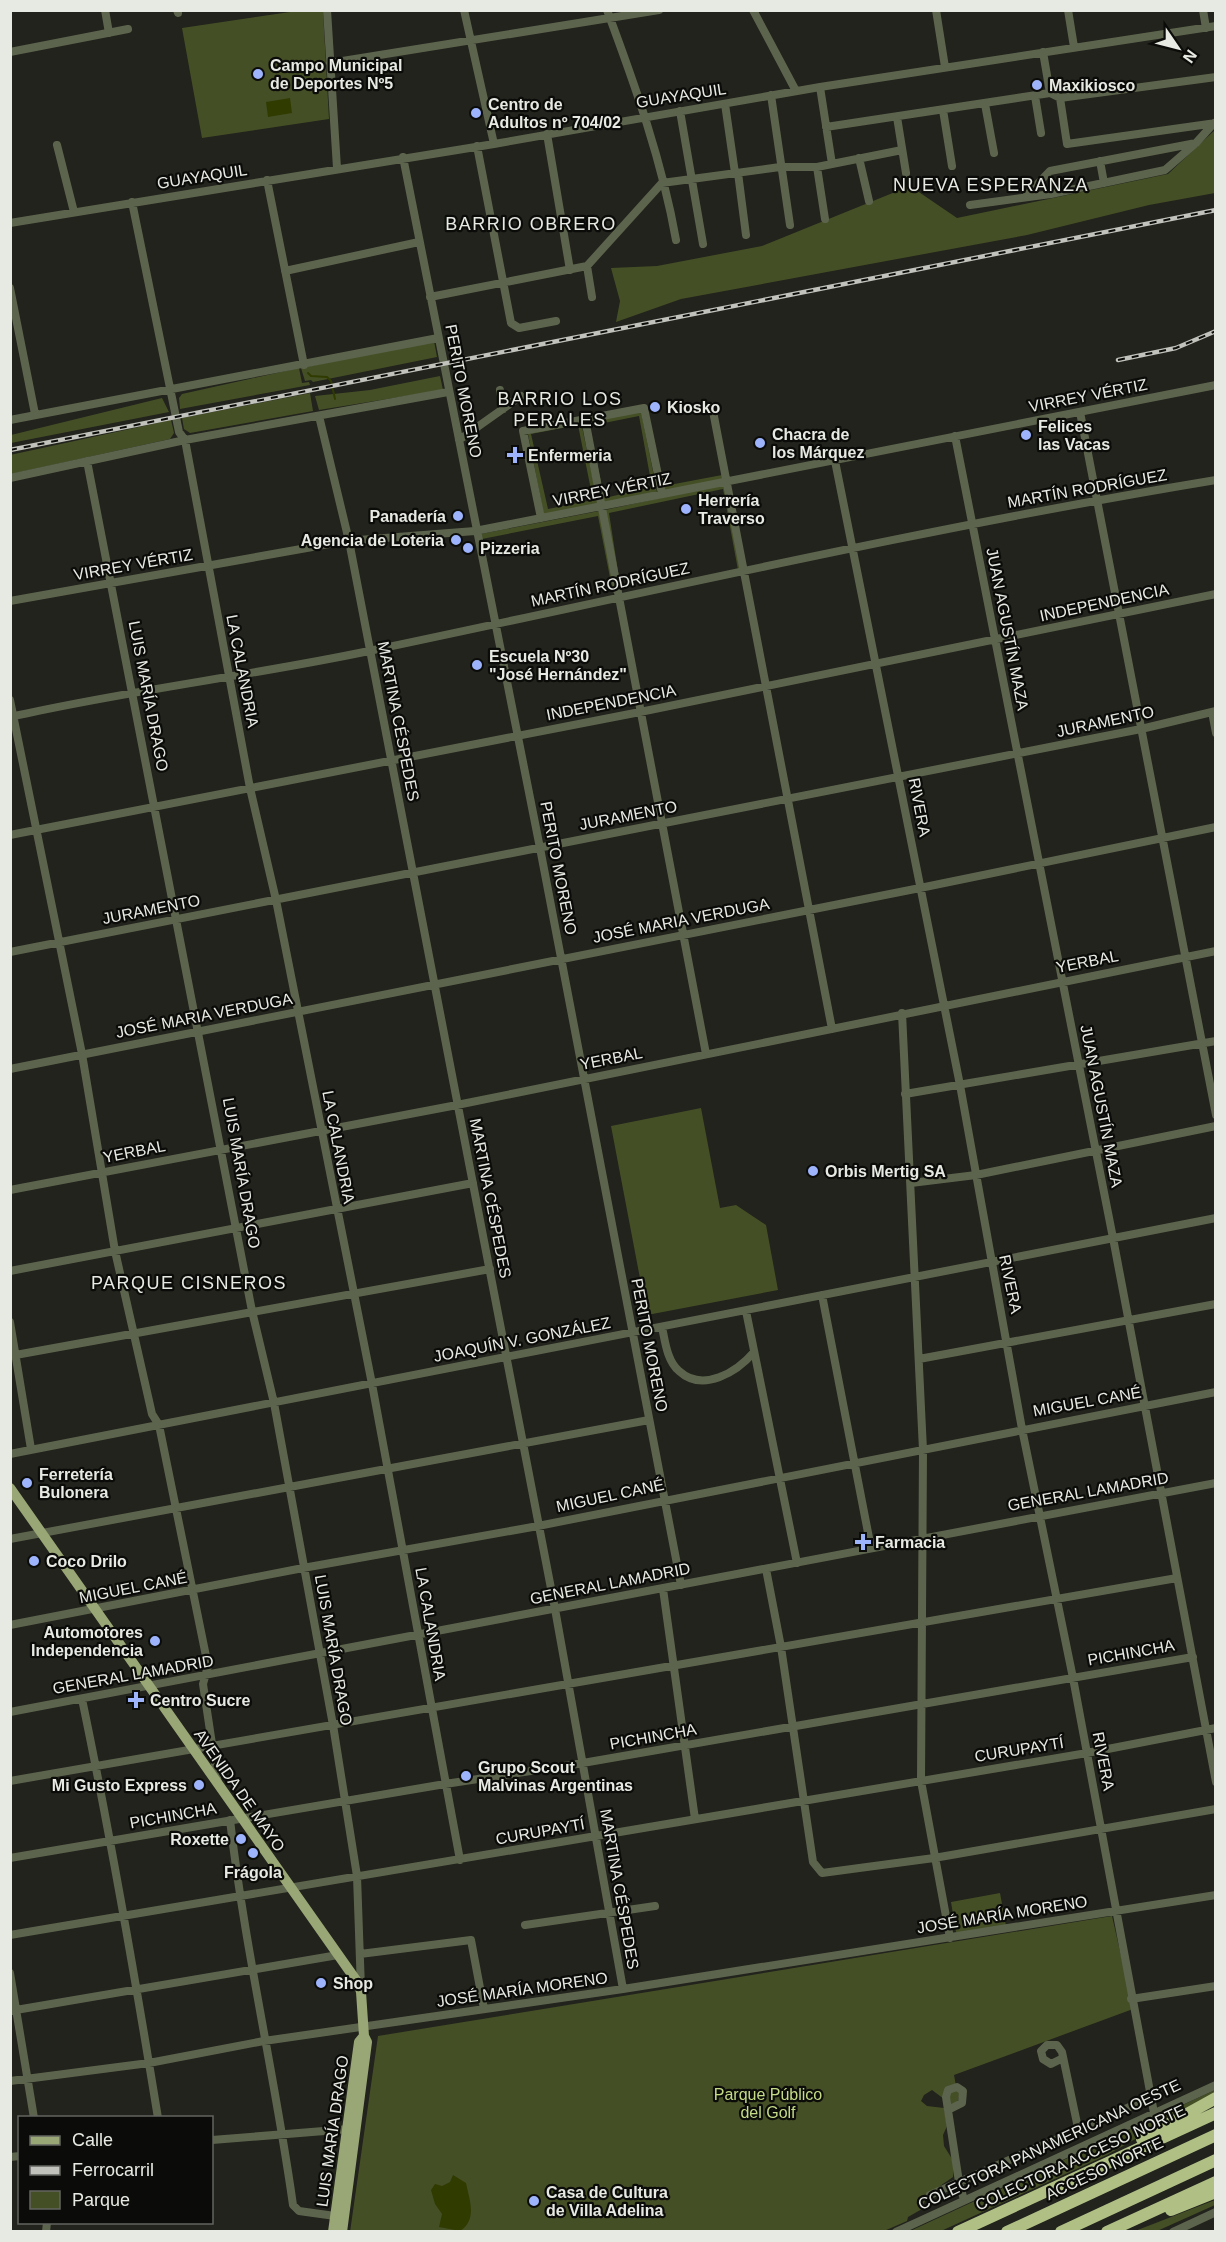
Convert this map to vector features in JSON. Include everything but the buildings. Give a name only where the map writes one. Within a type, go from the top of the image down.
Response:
[{"type":"highway","points":[[1076,2177],[1215,2098]]},
{"type":"highway","name":"COLECTORA ACCESO NORTE","points":[[958,2232],[1215,2113]]},
{"type":"highway","points":[[1148,2166],[1215,2126]]},
{"type":"highway","name":"ACCESO NORTE","points":[[1007,2232],[1215,2135]]},
{"type":"highway","points":[[1061,2232],[1215,2160]]},
{"type":"highway","points":[[1148,2191],[1215,2167]]},
{"type":"highway","points":[[1109,2232],[1215,2182]]},
{"type":"highway","points":[[1109,2232],[1215,2192]]},
{"type":"main road","name":"AVENIDA DE MAYO","points":[[10,1488],[194,1748],[338,1955],[361,1992]]},
{"type":"main road","name":"LUIS MARÍA DRAGO","points":[[342,2232],[367,2042],[361,1992]]},
{"type":"main road","name":"LUIS MARÍA DRAGO","points":[[333,2232],[349,2129],[359,2042],[364,2031]]},
{"type":"street","points":[[105,10],[109,33]]},
{"type":"street","points":[[327,10],[337,168]]},
{"type":"street","points":[[464,10],[494,144]]},
{"type":"street","points":[[330,63],[609,14],[659,10]]},
{"type":"street","points":[[753,10],[796,91]]},
{"type":"street","points":[[936,10],[945,67]]},
{"type":"street","points":[[1068,10],[1074,47]]},
{"type":"street","points":[[1203,10],[1206,28]]},
{"type":"street","points":[[609,14],[646,116],[662,183],[669,201],[676,240]]},
{"type":"street","name":"GUAYAQUIL","points":[[10,223],[403,157],[477,147],[771,95],[1215,26]]},
{"type":"street","points":[[10,52],[128,29]]},
{"type":"street","points":[[1043,52],[1050,93]]},
{"type":"street","points":[[826,127],[1050,93],[1060,98],[1215,77]]},
{"type":"street","points":[[820,87],[831,164]]},
{"type":"street","points":[[771,95],[790,225]]},
{"type":"street","points":[[1035,96],[1041,133]]},
{"type":"street","points":[[1060,98],[1067,144],[1215,123]]},
{"type":"street","points":[[725,104],[746,235]]},
{"type":"street","points":[[985,104],[994,153]]},
{"type":"street","points":[[943,110],[952,166]]},
{"type":"street","points":[[680,111],[703,244]]},
{"type":"street","points":[[897,117],[906,173]]},
{"type":"street","points":[[970,205],[1104,183],[1165,170],[1215,123]]},
{"type":"street","points":[[547,134],[570,270]]},
{"type":"street","points":[[1026,196],[1050,171],[1196,143]]},
{"type":"street","points":[[57,145],[74,212]]},
{"type":"street","points":[[477,147],[503,283],[514,327],[556,321]]},
{"type":"street","points":[[430,297],[587,266],[662,183],[780,167],[817,167],[902,150]]},
{"type":"street","name":"PERITO MORENO","points":[[403,157],[475,531],[540,848],[681,1585]]},
{"type":"street","points":[[860,159],[868,201]]},
{"type":"street","points":[[1100,161],[1104,183]]},
{"type":"street","points":[[817,167],[825,219]]},
{"type":"street","points":[[267,180],[304,365]]},
{"type":"street","points":[[132,202],[170,390]]},
{"type":"street","points":[[285,271],[419,243]]},
{"type":"street","points":[[587,266],[592,297]]},
{"type":"street","points":[[10,288],[35,414]]},
{"type":"street","points":[[10,420],[438,338]]},
{"type":"street","name":"VIRREY VÉRTIZ","points":[[10,601],[349,541],[475,531],[1215,385]]},
{"type":"street","name":"LA CALANDRIA","points":[[170,390],[179,432],[185,440],[250,788],[299,1012],[335,1209],[372,1384],[460,1860]]},
{"type":"street","points":[[500,390],[503,409]]},
{"type":"street","points":[[10,477],[185,440],[448,392]]},
{"type":"street","points":[[459,440],[521,396]]},
{"type":"street","points":[[712,406],[832,1029]]},
{"type":"street","points":[[541,518],[523,431],[644,408],[662,494]]},
{"type":"street","points":[[1080,412],[1215,1115]]},
{"type":"street","name":"MARTINA CÉSPEDES","points":[[319,416],[349,541],[524,1444],[623,1989]]},
{"type":"street","points":[[585,420],[706,1054]]},
{"type":"street","name":"JUAN AGUSTÍN MAZA","points":[[955,436],[1146,1406],[1192,1657],[1211,1728],[1215,1782]]},
{"type":"street","name":"LUIS MARÍA DRAGO","points":[[87,461],[200,1030],[252,1311],[274,1404],[333,1725],[357,1876],[361,1992]]},
{"type":"street","name":"RIVERA","points":[[836,461],[960,1085],[1022,1428],[1102,1828],[1131,1999],[1154,2114]]},
{"type":"street","name":"MARTÍN RODRÍGUEZ","points":[[12,716],[133,691],[370,651],[618,596],[1096,500],[1215,480]]},
{"type":"street","name":"INDEPENDENCIA","points":[[10,835],[640,712],[1215,594]]},
{"type":"street","points":[[10,700],[82,1054],[104,1172],[115,1251],[152,1414],[159,1425],[208,1666],[203,1684],[218,1784]]},
{"type":"street","points":[[1214,712],[1215,733]]},
{"type":"street","name":"JURAMENTO","points":[[10,952],[1141,729],[1214,712]]},
{"type":"street","name":"JOSÉ MARIA VERDUGA","points":[[10,1069],[921,888],[1215,827]]},
{"type":"street","name":"YERBAL","points":[[10,1190],[457,1105],[832,1029],[943,1004],[1215,951]]},
{"type":"street","points":[[902,1013],[923,1450],[924,1624],[921,1781],[950,1938]]},
{"type":"street","points":[[905,1094],[1215,1041]]},
{"type":"street","points":[[911,1183],[976,1174],[1215,1126]]},
{"type":"street","points":[[10,1271],[473,1183]]},
{"type":"street","name":"JOAQUÍN V. GONZÁLEZ","points":[[10,1454],[1215,1218]]},
{"type":"street","points":[[13,1355],[490,1269]]},
{"type":"street","points":[[822,1295],[872,1548]]},
{"type":"street","points":[[919,1359],[1215,1304]]},
{"type":"street","points":[[746,1311],[798,1563]]},
{"type":"street","points":[[10,1322],[13,1355],[31,1449]]},
{"type":"street","points":[[662,1327],[671,1361],[679,1372],[691,1377],[703,1380],[731,1373],[754,1352]]},
{"type":"street","name":"MIGUEL CANÉ","points":[[10,1625],[303,1568],[538,1526],[781,1476],[855,1464],[1022,1428],[1215,1392]]},
{"type":"street","points":[[10,1539],[650,1420]]},
{"type":"street","name":"GENERAL LAMADRID","points":[[10,1712],[1215,1483]]},
{"type":"street","points":[[766,1569],[781,1647],[813,1862],[822,1874],[934,1858],[1215,1809]]},
{"type":"street","points":[[10,1781],[431,1706],[924,1624],[1177,1578]]},
{"type":"street","points":[[663,1589],[696,1819]]},
{"type":"street","name":"PICHINCHA","points":[[10,1858],[684,1746],[1192,1657]]},
{"type":"street","points":[[82,1699],[112,1840],[122,1917],[138,1990],[158,2116]]},
{"type":"street","name":"CURUPAYTÍ","points":[[10,1935],[1087,1753],[1211,1728]]},
{"type":"street","points":[[230,1820],[239,1895],[264,2041],[283,2134],[293,2205],[299,2211],[335,2216]]},
{"type":"street","name":"JOSÉ MARÍA MORENO","points":[[10,2081],[149,2063],[264,2041],[364,2031],[484,2009],[1215,1895]]},
{"type":"street","points":[[525,1925],[654,1906]]},
{"type":"street","points":[[360,1954],[471,1940],[484,2009]]},
{"type":"street","points":[[14,2010],[338,1955]]},
{"type":"street","points":[[10,1973],[14,2010],[34,2116]]},
{"type":"street","points":[[1131,1999],[1215,1986]]},
{"type":"street","points":[[1063,2058],[1078,2128]]},
{"type":"street","name":"COLECTORA PANAMERICANA OESTE","points":[[896,2232],[1215,2085]]},
{"type":"street","points":[[930,2195],[1150,2098]]},
{"type":"street","points":[[950,2109],[959,2182],[964,2200]]},
{"type":"street","points":[[213,2140],[349,2129]]},
{"type":"street","points":[[1173,2232],[1215,2212]]},
{"type":"green space","name":"Campo Municipal de Deportes Nº5","points":[[297,11],[323,11],[329,119],[202,138],[182,28]]},
{"type":"green space","points":[[1215,130],[1215,193],[1149,205],[1027,235],[681,299],[616,322],[620,301],[611,268],[657,266],[762,246],[910,186],[957,218],[1168,174]]},
{"type":"green space","points":[[434,341],[437,357],[313,382],[305,381],[301,368]]},
{"type":"green space","points":[[299,368],[302,383],[309,382],[310,385],[180,409],[179,398],[182,394]]},
{"type":"green space","points":[[440,376],[443,390],[319,410],[315,396],[370,390]]},
{"type":"green space","points":[[310,393],[313,411],[190,433],[184,429],[182,418]]},
{"type":"green space","points":[[162,398],[169,412],[11,443],[11,435]]},
{"type":"green space","points":[[641,411],[657,492],[604,503],[587,422]],"holes":[[[639,416],[652,487],[609,497],[606,487],[602,487],[589,426]]]},
{"type":"green space","points":[[171,420],[174,433],[170,439],[11,474],[10,455]]},
{"type":"green space","points":[[581,422],[598,504],[544,515],[528,434]],"holes":[[[578,425],[593,500],[548,509],[531,434]]]},
{"type":"green space","points":[[722,475],[723,480],[665,491],[664,486]]},
{"type":"green space","points":[[725,484],[740,569],[738,570],[723,489],[609,513],[621,591],[605,510]]},
{"type":"green space","points":[[599,511],[615,592],[613,593],[598,516],[482,539],[481,534]]},
{"type":"green space","points":[[701,1108],[720,1208],[736,1205],[766,1225],[778,1290],[647,1315],[611,1126]]},
{"type":"green space","points":[[1000,1893],[1006,1926],[960,1934],[956,1932],[951,1902]]},
{"type":"green space","name":"Parque Público del Golf","points":[[1112,1916],[1133,2009],[954,2075],[956,2086],[961,2089],[956,2108],[932,2090],[924,2095],[921,2101],[927,2106],[944,2108],[947,2126],[943,2135],[944,2146],[954,2162],[953,2177],[927,2195],[922,2209],[908,2217],[907,2221],[884,2231],[350,2232],[378,2036]]},
{"type":"green space","points":[[1215,2090],[1215,2094],[1107,2155],[941,2231],[908,2232]]},
{"type":"green space","points":[[1215,2200],[1215,2205],[1157,2231],[1135,2231]]},
{"type":"shaded area","points":[[290,98],[292,113],[268,117],[266,102]]},
{"type":"shaded area","points":[[453,2175],[466,2183],[471,2208],[469,2221],[460,2231],[439,2227],[442,2214],[435,2204],[431,2190],[435,2184],[442,2186],[450,2182]]},
{"type":"waterway","points":[[308,373],[311,376],[327,377],[331,381],[335,399]]},
{"type":"railway","points":[[10,450],[1216,210]]},
{"type":"railway","points":[[1118,360],[1176,348],[1216,331]]},
{"type":"place","name":"Campo Municipal de Deportes Nº5","points":[[258,74]]},
{"type":"place","name":"Maxikiosco","points":[[1037,85]]},
{"type":"place","name":"Centro de Adultos nº 704/02","points":[[476,113]]},
{"type":"place","name":"Kiosko","points":[[655,407]]},
{"type":"place","name":"Felices las Vacas","points":[[1026,435]]},
{"type":"place","name":"Chacra de los Márquez","points":[[760,443]]},
{"type":"place","name":"Enfermeria","points":[[515,455]]},
{"type":"place","name":"Herrería Traverso","points":[[686,509]]},
{"type":"place","name":"Panadería","points":[[458,516]]},
{"type":"place","name":"Agencia de Loteria","points":[[456,540]]},
{"type":"place","name":"Pizzeria","points":[[468,548]]},
{"type":"place","name":"Escuela Nº30 \"José Hernández\"","points":[[477,665]]},
{"type":"place","name":"Orbis Mertig SA","points":[[813,1171]]},
{"type":"place","name":"Ferretería Bulonera","points":[[27,1483]]},
{"type":"place","name":"Farmacia","points":[[863,1542]]},
{"type":"place","name":"Coco Drilo","points":[[34,1561]]},
{"type":"place","name":"Automotores Independencia","points":[[155,1641]]},
{"type":"place","name":"Centro Sucre","points":[[136,1700]]},
{"type":"place","name":"Grupo Scout Malvinas Argentinas","points":[[466,1776]]},
{"type":"place","name":"Mi Gusto Express","points":[[199,1785]]},
{"type":"place","name":"Roxette","points":[[241,1839]]},
{"type":"place","name":"Frágola","points":[[253,1853]]},
{"type":"place","name":"Shop","points":[[321,1983]]},
{"type":"place","name":"Casa de Cultura de Villa Adelina","points":[[534,2201]]},
{"type":"district","name":"NUEVA ESPERANZA","points":[[991,185]]},
{"type":"district","name":"BARRIO OBRERO","points":[[531,224]]},
{"type":"district","name":"BARRIO LOS PERALES","points":[[560,409]]},
{"type":"district","name":"PARQUE CISNEROS","points":[[189,1283]]}]
